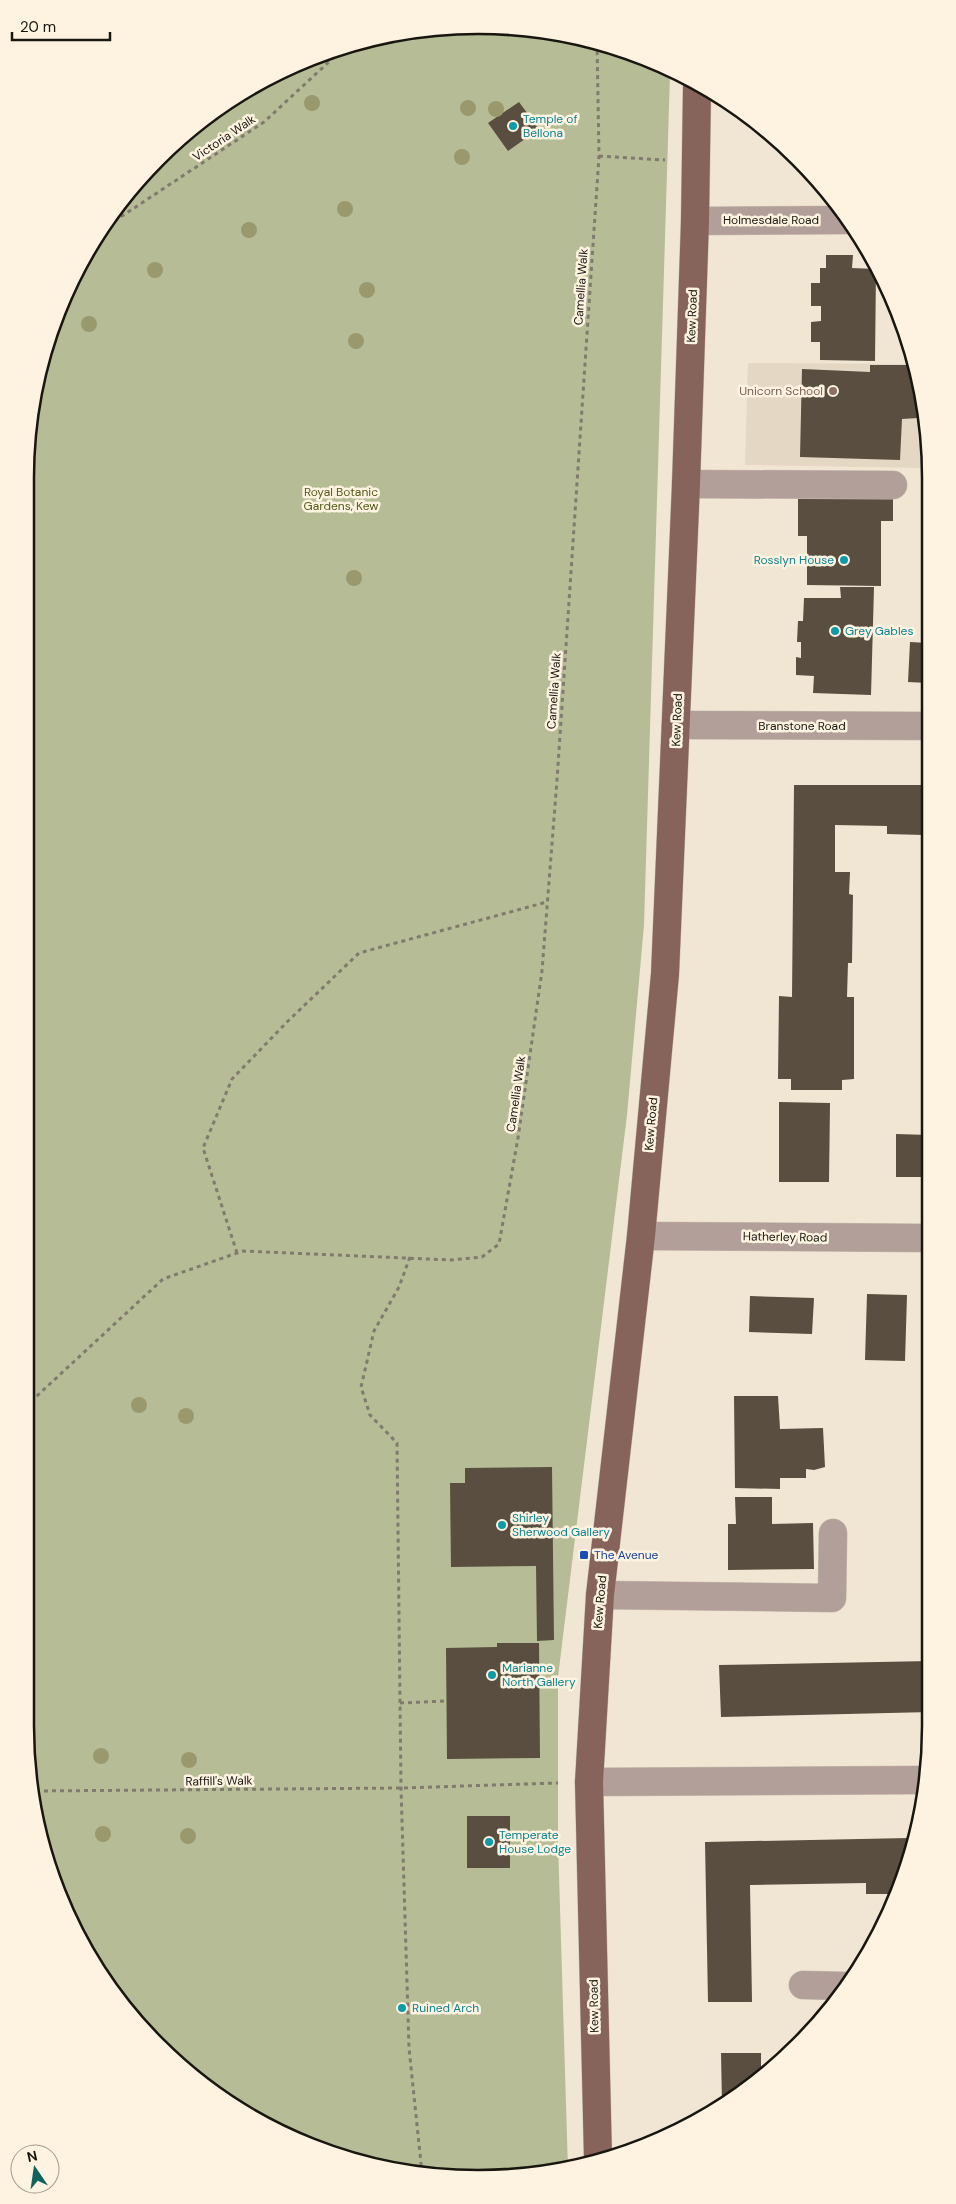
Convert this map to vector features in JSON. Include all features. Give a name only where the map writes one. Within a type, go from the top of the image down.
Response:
[{"type":"main road","name":"Kew Road","points":[[598,2154],[589,1782],[600,1595],[641,1236],[665,974],[686,484],[695,221],[697,91]]},
{"type":"street","name":"Holmesdale Road","points":[[695,221],[839,220]]},
{"type":"street","points":[[686,484],[893,485]]},
{"type":"street","name":"Branstone Road","points":[[677,725],[922,726]]},
{"type":"street","name":"Hatherley Road","points":[[641,1236],[922,1238]]},
{"type":"street","points":[[600,1595],[832,1598],[833,1534]]},
{"type":"street","points":[[589,1782],[918,1780]]},
{"type":"street","points":[[803,1986],[837,1986]]},
{"type":"path","name":"Camellia Walk","points":[[34,1398],[163,1279],[243,1251],[450,1260],[482,1258],[499,1244],[518,1138],[542,971],[599,156],[597,50]]},
{"type":"path","name":"Victoria Walk","points":[[118,219],[264,122],[334,57]]},
{"type":"path","points":[[599,156],[696,160]]},
{"type":"path","points":[[237,1254],[203,1148],[232,1079],[359,953],[547,902]]},
{"type":"path","points":[[410,1257],[398,1287],[374,1331],[361,1387],[370,1415],[397,1443],[400,1703],[409,2048],[421,2166]]},
{"type":"path","points":[[400,1703],[446,1701]]},
{"type":"path","name":"Raffill's Walk","points":[[39,1791],[402,1788],[589,1782]]},
{"type":"shaded area","name":"Unicorn School","points":[[748,363],[907,364],[914,391],[922,468],[745,465]]},
{"type":"green space","name":"Royal Botanic Gardens, Kew","points":[[449,35],[507,35],[565,42],[621,57],[670,78],[644,925],[627,1115],[558,1677],[558,1842],[568,2161],[507,2169],[478,2170],[449,2169],[391,2162],[335,2147],[256,2111],[231,2095],[185,2060],[144,2019],[109,1973],[93,1948],[68,1896],[57,1869],[42,1813],[35,1755],[34,478],[35,449],[42,391],[57,335],[93,256],[109,231],[144,185],[185,144],[231,109],[256,93],[308,68],[335,57],[391,42]]},
{"type":"building","name":"Temple of Bellona","points":[[519,102],[539,129],[508,151],[488,123]]},
{"type":"building","points":[[826,255],[853,255],[852,268],[869,269],[876,282],[875,361],[820,360],[820,342],[811,342],[811,322],[821,321],[821,306],[811,306],[811,283],[820,283],[820,268],[826,268]]},
{"type":"building","points":[[870,365],[908,365],[918,418],[902,419],[900,460],[800,457],[802,369],[870,372]]},
{"type":"building","name":"Rosslyn House","points":[[798,496],[893,497],[893,521],[881,521],[881,586],[807,585],[807,536],[798,536]]},
{"type":"building","name":"Grey Gables","points":[[840,587],[874,587],[871,695],[813,693],[814,676],[796,675],[796,657],[801,658],[801,642],[797,642],[798,621],[803,621],[804,598],[841,598]]},
{"type":"building","points":[[910,642],[922,643],[922,683],[908,682]]},
{"type":"building","points":[[794,785],[922,785],[922,835],[887,834],[887,826],[835,825],[835,872],[850,872],[849,894],[853,895],[852,963],[848,963],[847,997],[854,997],[854,1079],[842,1080],[842,1090],[791,1090],[791,1079],[778,1079],[779,996],[792,997]]},
{"type":"building","points":[[779,1102],[830,1103],[829,1182],[779,1182]]},
{"type":"building","points":[[896,1134],[922,1135],[922,1177],[896,1177]]},
{"type":"building","points":[[867,1294],[907,1295],[905,1361],[865,1360]]},
{"type":"building","points":[[921,1295],[922,1364],[921,1364]]},
{"type":"building","points":[[750,1296],[814,1298],[812,1334],[749,1332]]},
{"type":"building","points":[[734,1396],[778,1396],[780,1429],[823,1428],[825,1467],[814,1470],[806,1469],[806,1478],[780,1478],[780,1489],[735,1488]]},
{"type":"building","name":"Shirley Sherwood Gallery","points":[[552,1467],[554,1640],[537,1641],[536,1566],[451,1567],[450,1483],[465,1483],[465,1468]]},
{"type":"building","points":[[735,1497],[772,1497],[772,1524],[813,1523],[814,1569],[728,1570],[728,1524],[736,1524]]},
{"type":"building","name":"Marianne North Gallery","points":[[497,1643],[539,1643],[540,1758],[447,1759],[446,1648],[497,1647]]},
{"type":"building","points":[[922,1661],[922,1712],[721,1717],[719,1665]]},
{"type":"building","name":"Temperate House Lodge","points":[[467,1816],[510,1816],[510,1868],[467,1868]]},
{"type":"building","points":[[908,1838],[899,1869],[889,1894],[866,1894],[866,1883],[750,1885],[752,2002],[708,2002],[705,1842]]},
{"type":"building","points":[[721,2053],[761,2053],[761,2068],[722,2097]]},
{"type":"place","name":"Temple of Bellona","points":[[513,126]]},
{"type":"place","name":"Unicorn School","points":[[833,391]]},
{"type":"place","name":"Rosslyn House","points":[[844,560]]},
{"type":"place","name":"Grey Gables","points":[[835,631]]},
{"type":"place","name":"Shirley Sherwood Gallery","points":[[502,1525]]},
{"type":"place","name":"The Avenue","points":[[584,1555]]},
{"type":"place","name":"Marianne North Gallery","points":[[492,1675]]},
{"type":"place","name":"Temperate House Lodge","points":[[489,1842]]},
{"type":"place","name":"Ruined Arch","points":[[402,2008]]}]
